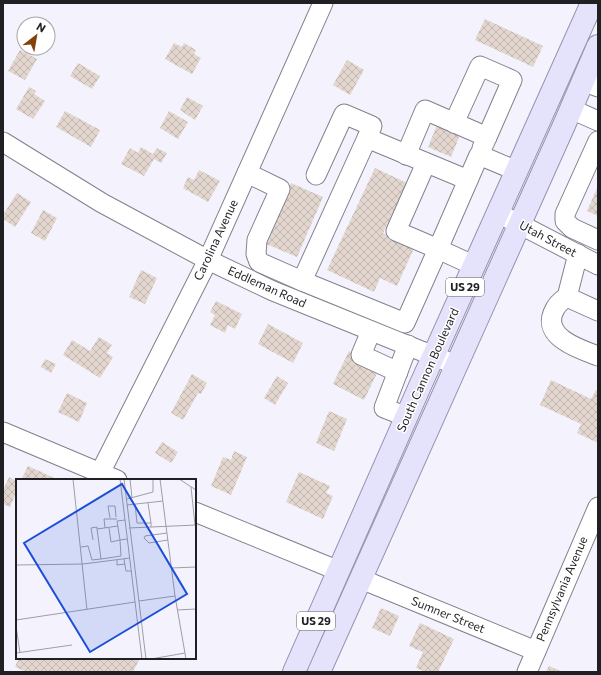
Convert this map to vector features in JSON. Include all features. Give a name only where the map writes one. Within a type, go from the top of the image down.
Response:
[{"type":"main road","name":"South Cannon Boulevard","points":[[294,672],[420,386],[592,3]]},
{"type":"main road","name":"South Cannon Boulevard","points":[[319,672],[570,109],[590,84],[598,46]]},
{"type":"street","name":"Carolina Avenue","points":[[108,477],[208,260],[323,3]]},
{"type":"street","points":[[247,173],[280,189],[257,240],[256,254],[258,262],[405,323],[512,80],[480,66],[454,123]]},
{"type":"street","points":[[570,109],[598,121]]},
{"type":"street","points":[[406,155],[426,110],[487,137]]},
{"type":"street","points":[[302,281],[372,126],[344,114],[316,175]]},
{"type":"street","points":[[367,138],[468,180]]},
{"type":"street","points":[[598,141],[565,214],[565,221],[572,228],[598,240]]},
{"type":"street","name":"Eddleman Road","points":[[3,142],[102,203],[208,260],[273,291],[456,365]]},
{"type":"street","points":[[479,155],[517,171]]},
{"type":"street","points":[[426,163],[396,231],[475,266]]},
{"type":"street","name":"Utah Street","points":[[498,213],[598,265]]},
{"type":"street","points":[[578,254],[567,297],[560,301],[555,307],[551,317],[553,329],[570,345],[598,356]]},
{"type":"street","points":[[567,297],[598,311]]},
{"type":"street","points":[[371,331],[361,355],[420,386]]},
{"type":"street","points":[[407,417],[384,408],[408,346]]},
{"type":"street","points":[[3,432],[108,477]]},
{"type":"street","name":"Pennsylvania Avenue","points":[[527,672],[597,511]]},
{"type":"street","points":[[196,512],[339,571]]},
{"type":"street","name":"Sumner Street","points":[[360,579],[536,651]]},
{"type":"building","points":[[485,19],[543,46],[533,67],[475,40]]},
{"type":"building","points":[[174,43],[182,47],[184,43],[196,50],[194,54],[201,58],[192,74],[165,59]]},
{"type":"building","points":[[17,56],[31,56],[37,59],[25,80],[8,71]]},
{"type":"building","points":[[347,60],[364,70],[350,95],[333,85]]},
{"type":"building","points":[[78,63],[100,76],[92,89],[70,76]]},
{"type":"building","points":[[29,87],[36,91],[34,94],[45,101],[33,119],[16,109]]},
{"type":"building","points":[[187,97],[203,106],[195,120],[180,110]]},
{"type":"building","points":[[65,111],[100,130],[91,147],[56,127]]},
{"type":"building","points":[[169,111],[188,122],[178,139],[160,128]]},
{"type":"building","points":[[437,125],[460,135],[451,157],[428,147]]},
{"type":"building","points":[[141,147],[153,154],[157,148],[167,153],[161,163],[154,159],[144,176],[121,164],[130,148],[138,153]]},
{"type":"building","points":[[375,168],[407,183],[383,233],[414,248],[397,286],[380,278],[374,292],[327,270]]},
{"type":"building","points":[[199,170],[220,181],[208,202],[183,188],[188,177],[194,180]]},
{"type":"building","points":[[291,183],[323,197],[297,257],[264,243]]},
{"type":"building","points":[[598,186],[598,216],[587,211]]},
{"type":"building","points":[[17,193],[31,202],[15,227],[3,219],[3,215]]},
{"type":"building","points":[[43,210],[57,218],[45,241],[31,233]]},
{"type":"building","points":[[141,270],[157,278],[145,304],[129,297]]},
{"type":"building","points":[[216,301],[242,314],[235,329],[228,325],[225,333],[210,325],[215,315],[210,312]]},
{"type":"building","points":[[268,324],[303,343],[293,363],[258,344]]},
{"type":"building","points":[[99,337],[112,345],[107,353],[113,357],[100,378],[63,355],[72,340],[90,351]]},
{"type":"building","points":[[349,351],[380,367],[364,400],[333,384]]},
{"type":"building","points":[[45,359],[56,364],[51,373],[41,367]]},
{"type":"building","points":[[192,374],[207,383],[201,394],[198,393],[183,420],[171,413]]},
{"type":"building","points":[[277,376],[288,383],[275,405],[264,398]]},
{"type":"building","points":[[551,380],[591,399],[596,390],[598,391],[598,443],[577,433],[581,424],[540,405]]},
{"type":"building","points":[[67,393],[87,403],[79,422],[58,412]]},
{"type":"building","points":[[329,411],[347,419],[334,451],[316,443]]},
{"type":"building","points":[[162,442],[178,452],[171,463],[155,453]]},
{"type":"building","points":[[234,451],[247,457],[231,495],[211,486],[223,457],[231,460]]},
{"type":"building","points":[[28,466],[57,479],[22,479]]},
{"type":"building","points":[[299,472],[330,486],[326,493],[333,496],[323,519],[286,502]]},
{"type":"building","points":[[9,477],[16,480],[16,496],[10,507],[3,504],[3,490]]},
{"type":"building","points":[[381,608],[399,616],[390,636],[372,628]]},
{"type":"building","points":[[420,623],[454,639],[438,672],[426,672],[416,668],[423,652],[409,646]]},
{"type":"building","points":[[19,659],[140,659],[133,672],[27,672],[15,667]]},
{"type":"building","points":[[549,666],[563,672],[546,672]]}]
